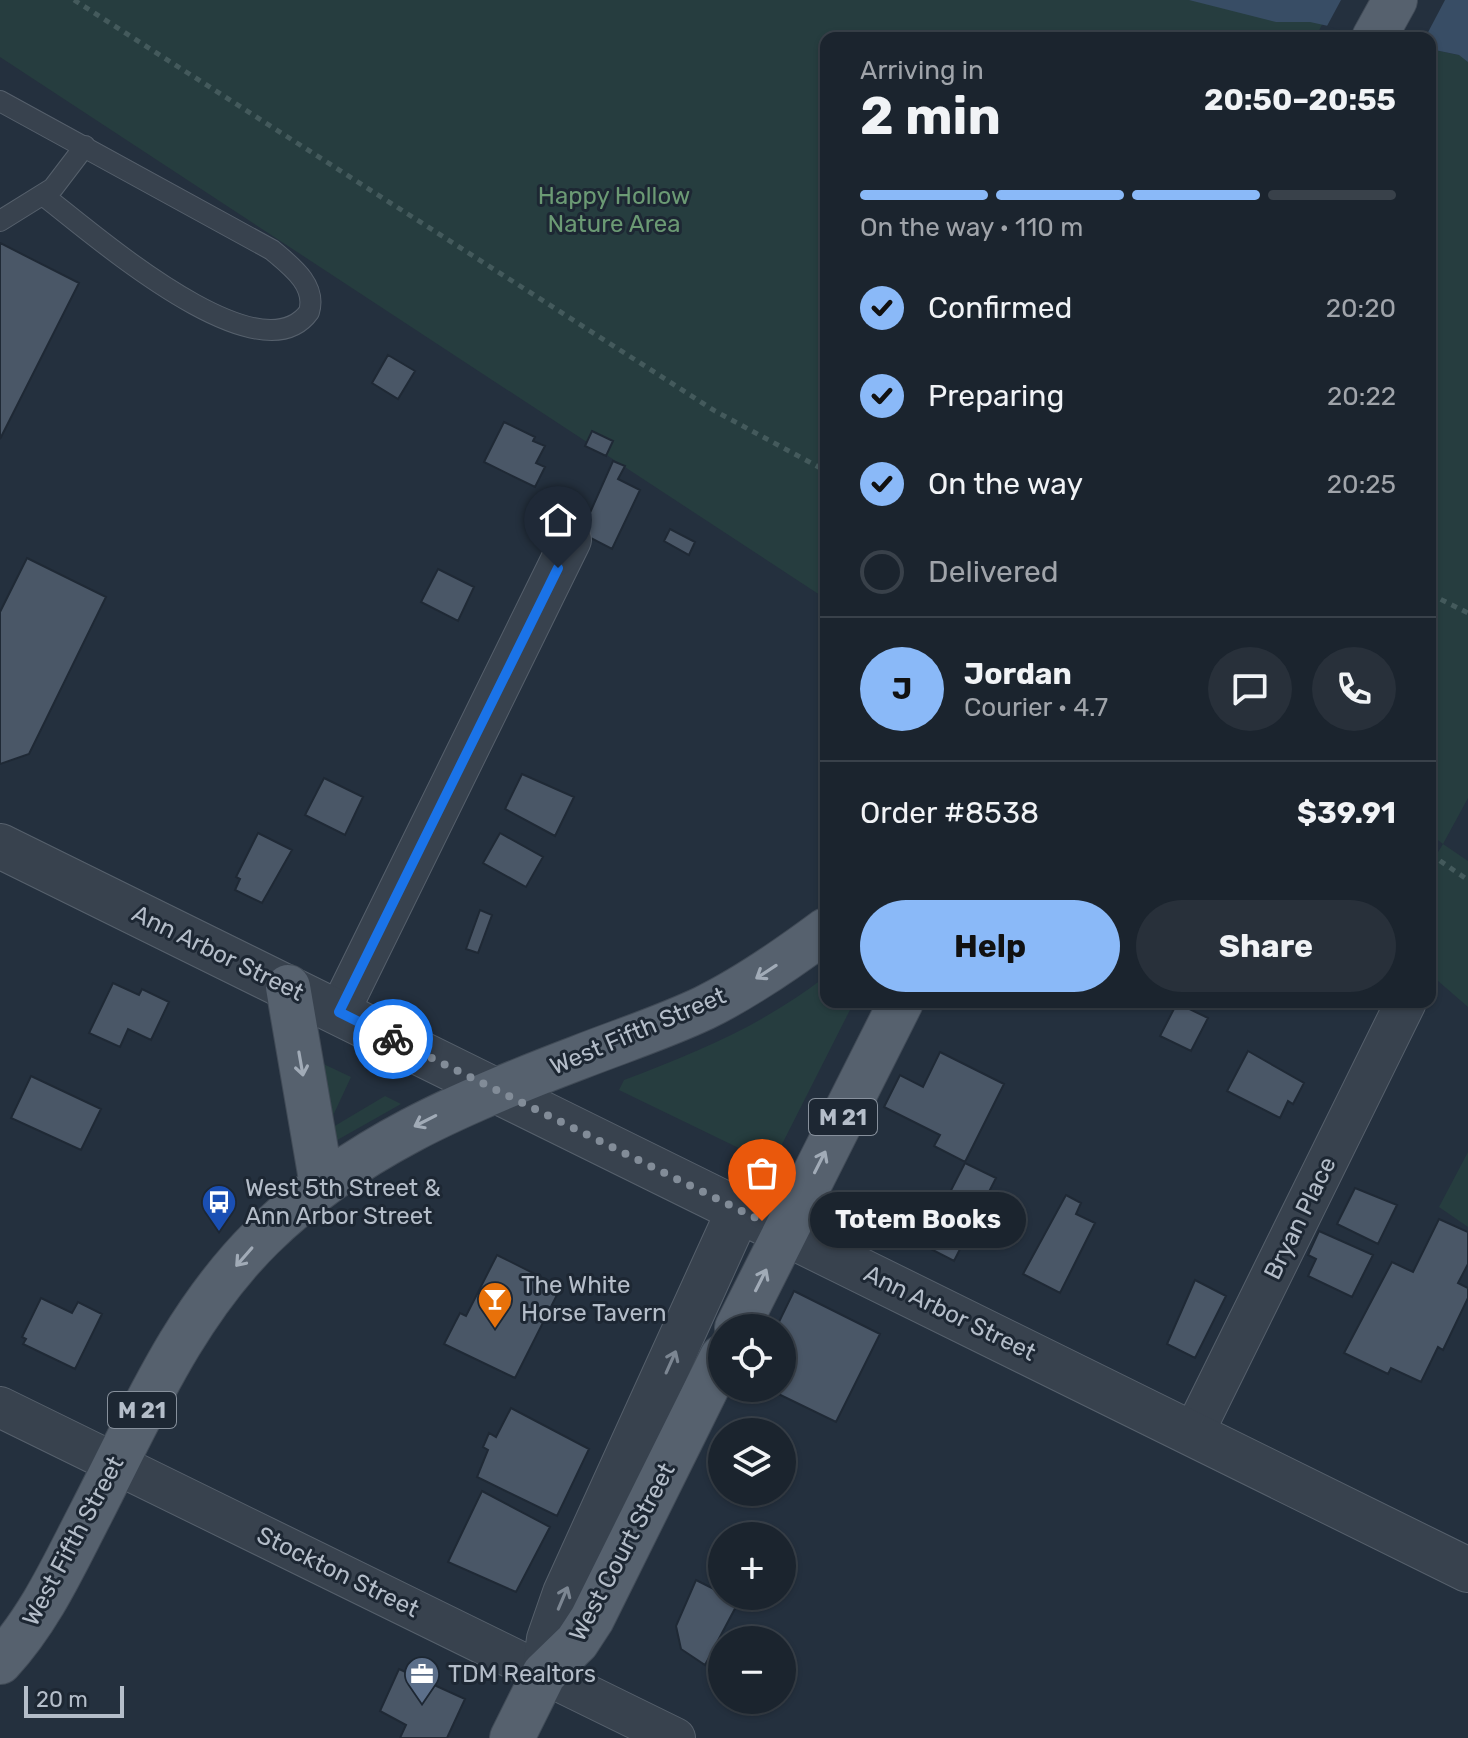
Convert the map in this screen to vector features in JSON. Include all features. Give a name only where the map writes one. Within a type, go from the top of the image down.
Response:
[{"type":"main road","points":[[1377,32],[1395,0]]},
{"type":"main road","name":"West Fifth Street","points":[[0,1662],[43,1603],[167,1363],[197,1314],[248,1251],[322,1185],[397,1136],[496,1089],[703,1008],[762,975],[820,934]]},
{"type":"main road","points":[[288,987],[322,1185]]},
{"type":"main road","name":"M 21","points":[[744,1314],[898,1008]]},
{"type":"main road","name":"West Court Street","points":[[512,1738],[544,1674],[577,1642],[592,1619],[708,1385]]},
{"type":"street","points":[[339,1012],[571,540]]},
{"type":"street","name":"Ann Arbor Street","points":[[0,846],[1468,1570]]},
{"type":"street","name":"Bryan Place","points":[[1193,1434],[1403,1008]]},
{"type":"street","points":[[544,1674],[549,1639],[565,1593],[739,1210]]},
{"type":"street","name":"Stockton Street","points":[[0,1407],[675,1738]]},
{"type":"lane","points":[[0,101],[272,250],[298,273],[310,293],[312,303],[304,319],[290,330],[265,331],[211,314],[137,266],[44,196]]},
{"type":"lane","points":[[0,221],[44,196],[62,180],[85,146]]},
{"type":"path","points":[[74,0],[715,411],[820,468]]},
{"type":"path","points":[[1436,597],[1468,613]]},
{"type":"path","points":[[1436,858],[1468,880]]},
{"type":"green space","name":"Happy Hollow Nature Area","points":[[0,0],[1335,0],[1318,32],[820,32],[820,595],[0,57]]},
{"type":"green space","points":[[1436,50],[1468,57],[1468,798],[1443,844],[1436,839]]},
{"type":"green space","points":[[1443,844],[1468,861],[1468,1007],[1436,979],[1436,855]]},
{"type":"green space","points":[[820,980],[820,1008],[851,1008],[772,1164],[619,1090],[624,1080],[704,1048],[754,1023]]},
{"type":"green space","points":[[315,1060],[351,1077],[331,1120]]},
{"type":"green space","points":[[385,1096],[401,1104],[332,1143],[333,1127]]},
{"type":"green space","points":[[1468,1152],[1468,1227],[1439,1207]]},
{"type":"water","points":[[1189,0],[1468,0],[1468,62],[1459,55],[1436,50],[1436,32],[1356,32],[1310,22],[1276,22]]},
{"type":"pier","points":[[1341,0],[1445,0],[1428,32],[1346,32],[1327,26]]},
{"type":"building","points":[[0,243],[79,283],[0,439]]},
{"type":"building","points":[[388,355],[415,371],[398,399],[372,383]]},
{"type":"building","points":[[504,422],[535,437],[533,441],[545,446],[536,463],[545,467],[535,487],[484,462]]},
{"type":"building","points":[[592,431],[613,441],[606,456],[585,446]]},
{"type":"building","points":[[613,461],[625,466],[618,479],[640,490],[612,549],[581,533]]},
{"type":"building","points":[[670,529],[695,542],[689,555],[664,541]]},
{"type":"building","points":[[27,558],[106,597],[29,754],[0,764],[0,612]]},
{"type":"building","points":[[438,569],[474,587],[458,621],[421,602]]},
{"type":"building","points":[[522,774],[574,797],[555,836],[505,809]]},
{"type":"building","points":[[324,778],[363,797],[345,835],[305,815]]},
{"type":"building","points":[[258,833],[292,850],[262,903],[235,890],[240,879],[236,877]]},
{"type":"building","points":[[500,833],[543,857],[526,887],[483,863]]},
{"type":"building","points":[[480,910],[492,915],[478,953],[466,949]]},
{"type":"building","points":[[113,983],[139,995],[142,989],[169,1002],[151,1040],[128,1029],[120,1047],[89,1033]]},
{"type":"building","points":[[1174,1008],[1187,1008],[1208,1018],[1191,1051],[1160,1036]]},
{"type":"building","points":[[1248,1051],[1304,1083],[1293,1104],[1288,1101],[1280,1118],[1227,1091]]},
{"type":"building","points":[[940,1052],[1004,1084],[965,1162],[934,1146],[940,1135],[884,1107],[900,1075],[923,1087]]},
{"type":"building","points":[[31,1076],[101,1109],[81,1150],[11,1118]]},
{"type":"building","points":[[965,1163],[996,1178],[954,1261],[923,1245]]},
{"type":"building","points":[[1355,1188],[1397,1205],[1378,1244],[1337,1224]]},
{"type":"building","points":[[1066,1195],[1081,1203],[1076,1214],[1095,1223],[1060,1293],[1023,1274]]},
{"type":"building","points":[[1439,1219],[1468,1232],[1468,1264],[1458,1283],[1468,1288],[1468,1298],[1443,1350],[1438,1347],[1421,1382],[1391,1368],[1388,1374],[1344,1353],[1392,1262],[1413,1272]]},
{"type":"building","points":[[1319,1231],[1373,1255],[1352,1297],[1308,1276],[1316,1259],[1308,1255]]},
{"type":"building","name":"The White Horse Tavern","points":[[497,1255],[561,1287],[515,1378],[444,1344],[460,1313],[466,1316]]},
{"type":"building","points":[[1195,1280],[1226,1296],[1195,1358],[1167,1344]]},
{"type":"building","points":[[794,1291],[880,1334],[836,1422],[795,1402],[796,1314],[783,1314]]},
{"type":"building","points":[[41,1298],[72,1313],[78,1302],[102,1314],[75,1369],[23,1344],[26,1339],[22,1337]]},
{"type":"building","points":[[511,1408],[589,1449],[557,1516],[477,1477],[488,1450],[483,1447],[489,1433],[496,1437]]},
{"type":"building","points":[[482,1491],[550,1527],[516,1592],[448,1562]]},
{"type":"building","points":[[696,1580],[708,1586],[708,1610],[734,1610],[726,1626],[708,1626],[708,1659],[705,1665],[681,1649],[676,1626]]},
{"type":"building","name":"TDM Realtors","points":[[399,1669],[465,1699],[447,1738],[400,1738],[406,1725],[380,1711]]},
{"type":"way so far","points":[[393,1039],[762,1221]]},
{"type":"place","name":"Totem Books","points":[[762,1221]]},
{"type":"place","name":"West 5th Street & Ann Arbor Street","points":[[219,1233]]},
{"type":"place","name":"The White Horse Tavern","points":[[495,1330]]},
{"type":"place","name":"TDM Realtors","points":[[422,1705]]},
{"type":"route","points":[[393,1039],[339,1012],[558,568]]}]
